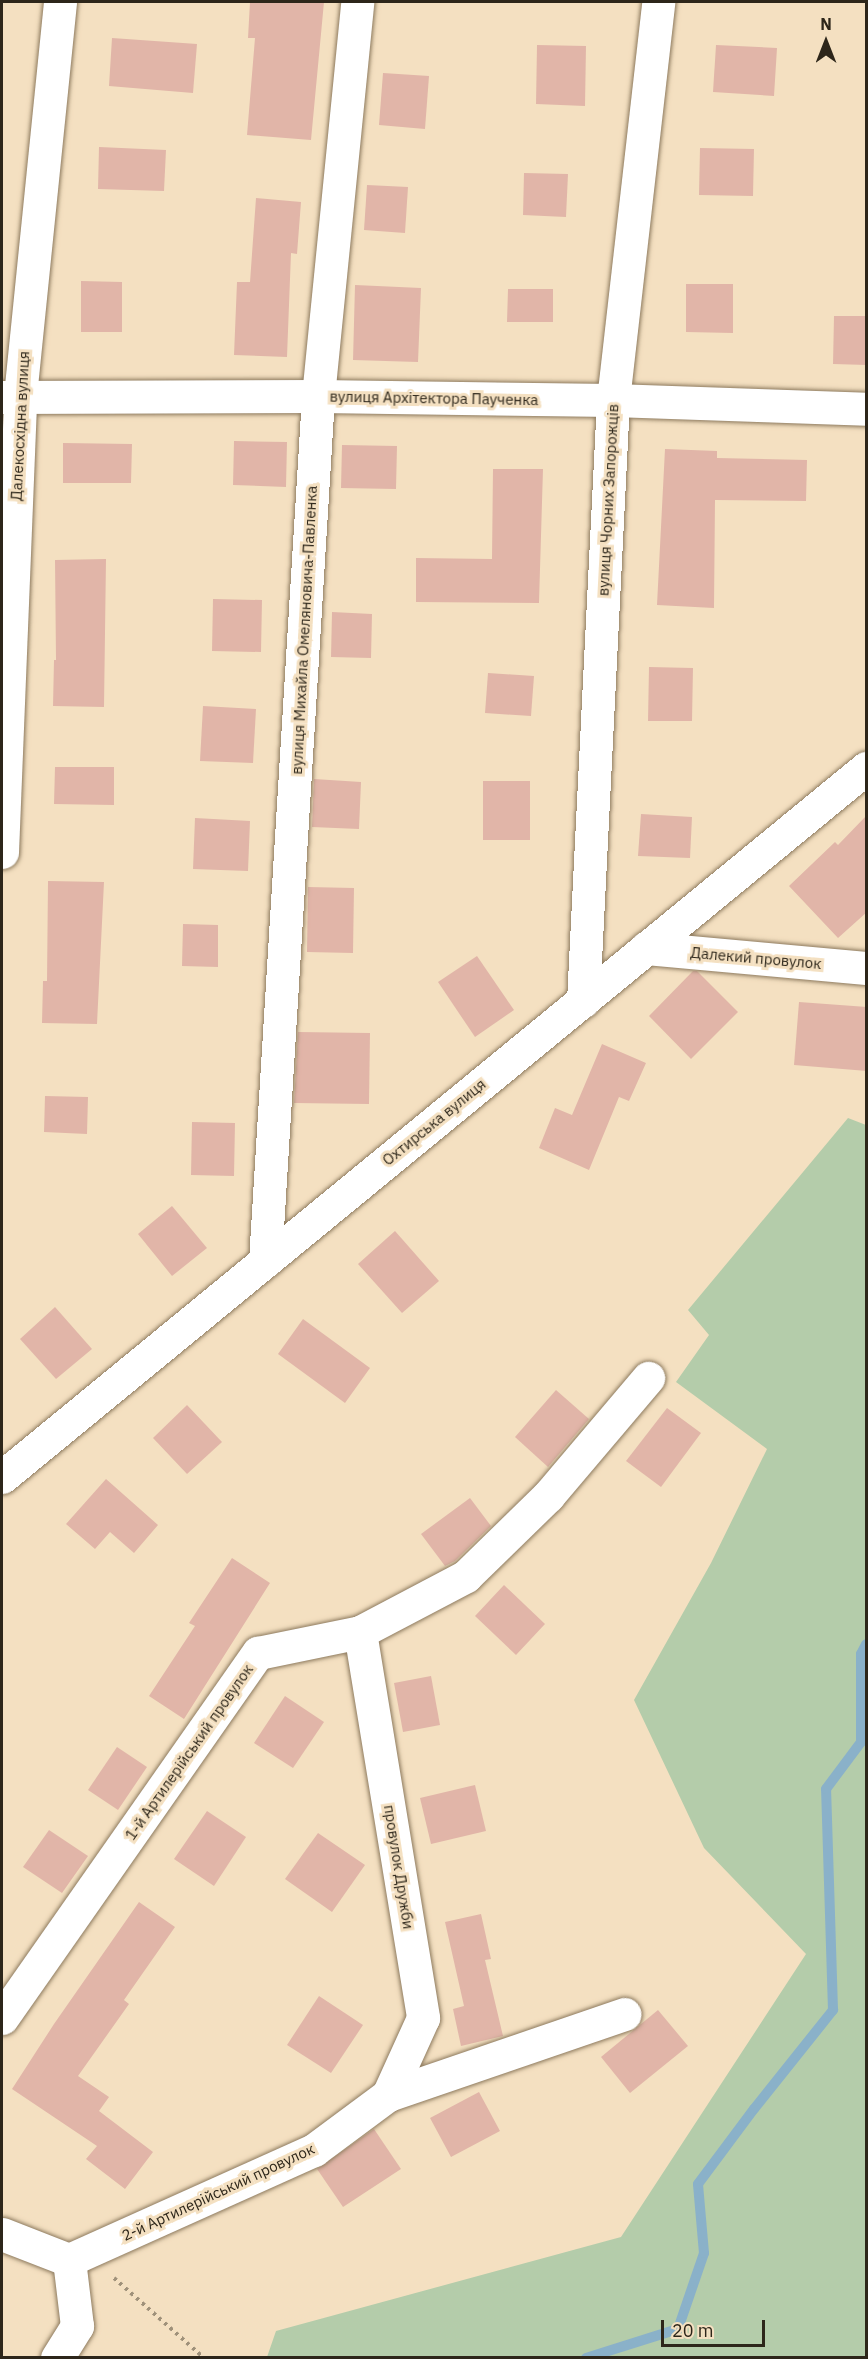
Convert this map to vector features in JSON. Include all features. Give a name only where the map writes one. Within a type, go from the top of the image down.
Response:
[{"type":"street","name":"Далекосхідна вулиця","points":[[2,852],[11,396],[60,2]]},
{"type":"street","name":"вулиця Михайла Омеляновича-Павленка","points":[[265,1260],[318,396],[357,2]]},
{"type":"street","name":"вулиця Чорних Запорожців","points":[[583,1001],[613,400],[658,2]]},
{"type":"street","name":"вулиця Архітектора Паученка","points":[[11,396],[318,396],[613,400],[867,409]]},
{"type":"street","name":"Охтирська вулиця","points":[[2,1477],[867,768]]},
{"type":"street","name":"Далекий провулок","points":[[646,948],[867,968]]},
{"type":"street","name":"1-й Артилерійський провулок","points":[[2,2018],[258,1653],[360,1632],[466,1576],[548,1496],[648,1378]]},
{"type":"street","name":"провулок Дружби","points":[[360,1632],[423,2018],[388,2095]]},
{"type":"street","name":"2-й Артилерійський провулок","points":[[69,2260],[314,2150],[388,2095],[625,2014]]},
{"type":"street","points":[[2,2234],[69,2260],[77,2326],[57,2358]]},
{"type":"path","points":[[69,2260],[104,2269],[204,2358]]},
{"type":"green space","points":[[848,1118],[866,1125],[866,2357],[267,2357],[276,2331],[621,2237],[806,1954],[704,1848],[634,1700],[711,1563],[767,1449],[676,1382],[709,1335],[688,1310]]},
{"type":"building","points":[[250,2],[324,2],[311,140],[247,135],[255,38],[248,38]]},
{"type":"building","points":[[112,38],[197,44],[193,93],[109,86]]},
{"type":"building","points":[[537,45],[586,46],[585,106],[536,104]]},
{"type":"building","points":[[716,45],[777,48],[774,96],[713,92]]},
{"type":"building","points":[[383,73],[429,76],[425,129],[379,125]]},
{"type":"building","points":[[99,147],[166,150],[164,191],[98,189]]},
{"type":"building","points":[[700,148],[754,149],[753,196],[699,195]]},
{"type":"building","points":[[524,173],[568,174],[566,217],[523,215]]},
{"type":"building","points":[[367,185],[408,187],[405,233],[364,230]]},
{"type":"building","points":[[256,198],[301,202],[297,254],[291,253],[287,357],[234,355],[237,282],[250,282]]},
{"type":"building","points":[[81,281],[122,282],[122,332],[81,332]]},
{"type":"building","points":[[686,284],[733,284],[733,333],[686,332]]},
{"type":"building","points":[[355,285],[421,288],[418,362],[353,360]]},
{"type":"building","points":[[508,289],[553,289],[553,322],[507,322]]},
{"type":"building","points":[[834,316],[867,316],[867,365],[833,364]]},
{"type":"building","points":[[234,441],[287,442],[286,487],[233,485]]},
{"type":"building","points":[[63,443],[132,444],[131,483],[63,483]]},
{"type":"building","points":[[342,445],[397,446],[396,489],[341,488]]},
{"type":"building","points":[[665,449],[717,451],[717,458],[807,460],[806,501],[715,500],[714,608],[657,605]]},
{"type":"building","points":[[493,469],[543,469],[539,603],[416,602],[416,558],[492,559]]},
{"type":"building","points":[[106,559],[104,707],[53,706],[54,660],[56,660],[55,560]]},
{"type":"building","points":[[213,599],[262,600],[261,652],[212,651]]},
{"type":"building","points":[[332,612],[372,614],[371,658],[331,657]]},
{"type":"building","points":[[649,667],[693,668],[692,721],[648,721]]},
{"type":"building","points":[[488,673],[534,676],[531,716],[485,713]]},
{"type":"building","points":[[203,706],[256,709],[253,763],[200,761]]},
{"type":"building","points":[[55,767],[114,767],[114,805],[54,804]]},
{"type":"building","points":[[314,779],[361,782],[359,829],[312,827]]},
{"type":"building","points":[[483,781],[530,781],[530,840],[483,840]]},
{"type":"building","points":[[641,814],[692,817],[690,858],[638,856]]},
{"type":"building","points":[[867,815],[867,912],[838,938],[789,886],[835,842],[838,845]]},
{"type":"building","points":[[195,818],[250,821],[248,871],[193,869]]},
{"type":"building","points":[[48,881],[104,882],[97,1024],[42,1023],[43,981],[47,981]]},
{"type":"building","points":[[308,887],[354,888],[353,953],[307,952]]},
{"type":"building","points":[[183,924],[218,925],[218,967],[182,966]]},
{"type":"building","points":[[477,956],[514,1010],[475,1037],[438,982]]},
{"type":"building","points":[[693,971],[697,971],[738,1012],[691,1059],[649,1016]]},
{"type":"building","points":[[799,1002],[867,1007],[867,1071],[794,1065]]},
{"type":"building","points":[[298,1032],[370,1033],[369,1104],[294,1103]]},
{"type":"building","points":[[602,1044],[646,1063],[629,1101],[619,1097],[589,1170],[539,1148],[555,1108],[572,1115]]},
{"type":"building","points":[[45,1096],[88,1097],[87,1134],[44,1132]]},
{"type":"building","points":[[192,1122],[235,1123],[234,1176],[191,1175]]},
{"type":"building","points":[[172,1206],[207,1248],[172,1276],[138,1234]]},
{"type":"building","points":[[395,1231],[439,1281],[402,1313],[358,1264]]},
{"type":"building","points":[[55,1307],[92,1349],[56,1379],[20,1339]]},
{"type":"building","points":[[303,1319],[370,1368],[345,1403],[278,1354]]},
{"type":"building","points":[[556,1390],[589,1419],[548,1467],[515,1437]]},
{"type":"building","points":[[187,1405],[222,1442],[187,1474],[153,1438]]},
{"type":"building","points":[[667,1408],[701,1433],[661,1487],[626,1461]]},
{"type":"building","points":[[106,1479],[158,1525],[134,1553],[110,1532],[95,1549],[66,1524]]},
{"type":"building","points":[[470,1498],[491,1526],[455,1561],[445,1566],[421,1534]]},
{"type":"building","points":[[232,1558],[270,1583],[184,1719],[149,1696],[195,1626],[189,1623]]},
{"type":"building","points":[[504,1585],[545,1624],[516,1655],[475,1616]]},
{"type":"building","points":[[431,1676],[440,1725],[403,1732],[394,1683]]},
{"type":"building","points":[[285,1696],[324,1722],[293,1768],[254,1743]]},
{"type":"building","points":[[117,1747],[147,1767],[118,1810],[88,1790]]},
{"type":"building","points":[[475,1785],[486,1831],[431,1844],[420,1798]]},
{"type":"building","points":[[207,1811],[246,1837],[214,1886],[174,1859]]},
{"type":"building","points":[[49,1830],[88,1856],[62,1893],[23,1867]]},
{"type":"building","points":[[318,1833],[365,1865],[332,1912],[285,1879]]},
{"type":"building","points":[[139,1902],[175,1927],[124,2000],[129,2004],[78,2076],[109,2097],[99,2111],[153,2152],[125,2189],[86,2159],[97,2146],[12,2089]]},
{"type":"building","points":[[481,1914],[491,1959],[485,1960],[503,2036],[461,2046],[453,2009],[464,2006],[445,1922]]},
{"type":"building","points":[[319,1996],[363,2025],[331,2073],[287,2045]]},
{"type":"building","points":[[658,2010],[688,2046],[630,2093],[601,2057]]},
{"type":"building","points":[[479,2092],[500,2131],[451,2157],[430,2118]]},
{"type":"building","points":[[374,2129],[401,2169],[343,2207],[317,2169]]},
{"type":"waterway","points":[[586,2358],[678,2329],[704,2253],[698,2184],[833,2010],[826,1789],[861,1742],[861,1654],[866,1644]]}]
